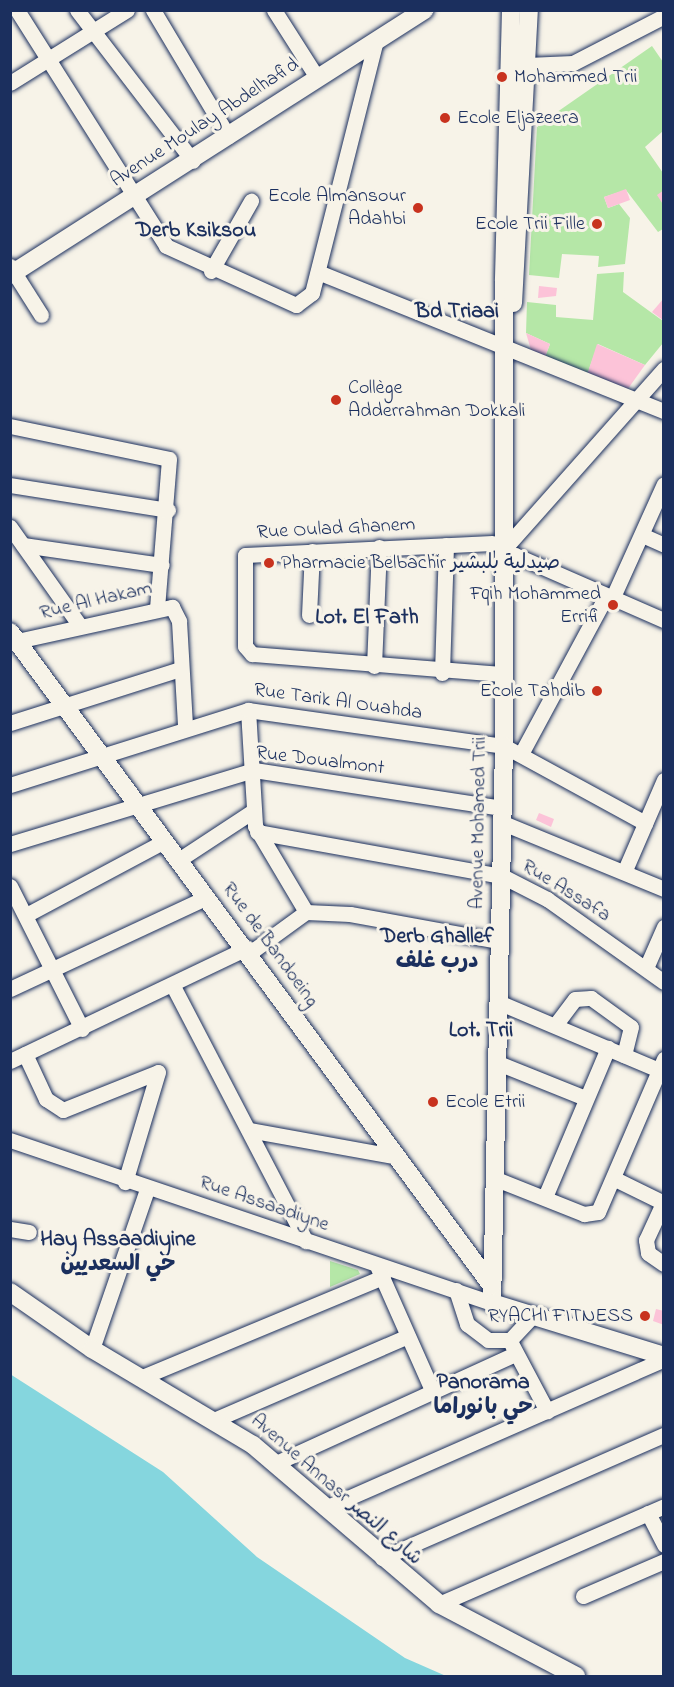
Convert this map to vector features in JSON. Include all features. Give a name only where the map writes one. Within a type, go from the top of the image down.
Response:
[{"type":"street","points":[[17,10],[166,246],[211,271],[296,305],[312,293],[376,40]]},
{"type":"street","points":[[77,10],[193,161]]},
{"type":"street","points":[[10,83],[95,34],[127,10]]},
{"type":"street","points":[[153,10],[228,136]]},
{"type":"street","points":[[274,10],[316,76]]},
{"type":"street","name":"Avenue Moulay Abdelhafid","points":[[12,271],[193,161],[316,76],[425,10]]},
{"type":"street","name":"Avenue Mohamed Trii","points":[[496,1299],[498,941],[503,815],[513,750],[503,674],[500,549],[516,106],[511,10]]},
{"type":"street","name":"Avenue Mohamed Trii","points":[[516,106],[527,64],[529,10]]},
{"type":"street","points":[[527,64],[573,63],[663,16]]},
{"type":"street","points":[[211,271],[251,201]]},
{"type":"street","points":[[12,271],[41,315]]},
{"type":"street","points":[[318,272],[663,411]]},
{"type":"street","points":[[500,549],[638,400],[663,369]]},
{"type":"street","points":[[10,426],[163,455],[172,474],[157,607]]},
{"type":"street","points":[[645,823],[513,750],[609,598],[642,535],[663,484]]},
{"type":"street","points":[[10,485],[168,510]]},
{"type":"street","points":[[10,527],[80,626]]},
{"type":"street","points":[[642,535],[663,545]]},
{"type":"street","points":[[23,545],[162,565]]},
{"type":"street","points":[[442,672],[446,545]]},
{"type":"street","name":"Rue Oulad Ghanem","points":[[374,666],[247,652],[243,556],[446,545],[500,549],[663,620]]},
{"type":"street","points":[[379,547],[374,666],[503,674]]},
{"type":"street","points":[[309,615],[312,551]]},
{"type":"street","name":"Rue Al Hakam","points":[[14,637],[80,626],[157,607],[172,607],[178,615],[185,725]]},
{"type":"street","name":"Rue de Bandoeing","points":[[14,637],[177,861],[249,950],[496,1299]]},
{"type":"street","points":[[10,723],[180,669]]},
{"type":"street","points":[[248,710],[254,770],[253,811],[257,832],[306,912]]},
{"type":"street","name":"Rue Tarik Al Ouahda","points":[[10,785],[185,725],[248,710],[513,750]]},
{"type":"street","name":"Rue Doualmont","points":[[10,844],[135,802],[254,770],[503,815],[663,889]]},
{"type":"street","points":[[624,870],[663,780]]},
{"type":"street","points":[[177,861],[253,811]]},
{"type":"street","name":"Rue Assafa","points":[[257,832],[502,876],[547,899],[663,982]]},
{"type":"street","points":[[19,912],[163,842]]},
{"type":"street","points":[[10,886],[19,912],[52,968],[82,1029]]},
{"type":"street","points":[[10,989],[207,897]]},
{"type":"street","points":[[10,1061],[249,950],[306,912],[351,914],[498,941]]},
{"type":"street","points":[[646,968],[663,927]]},
{"type":"street","points":[[173,986],[306,1241]]},
{"type":"street","points":[[556,1024],[579,996],[591,998],[631,1027],[624,1055]]},
{"type":"street","points":[[496,1179],[592,1215],[604,1204],[662,1067],[624,1055],[556,1024],[498,1002]]},
{"type":"street","points":[[545,1197],[608,1048]]},
{"type":"street","points":[[25,1054],[46,1099],[63,1110],[158,1072],[125,1182]]},
{"type":"street","points":[[498,1063],[585,1098]]},
{"type":"street","points":[[249,1130],[394,1156]]},
{"type":"street","name":"Rue Assaadiyne","points":[[10,1140],[125,1182],[306,1241],[380,1272],[496,1299]]},
{"type":"street","points":[[615,1179],[663,1202],[646,1240],[648,1253],[663,1264]]},
{"type":"street","points":[[92,1349],[147,1189]]},
{"type":"street","points":[[10,1230],[29,1232]]},
{"type":"street","points":[[140,1378],[380,1272],[433,1392]]},
{"type":"street","points":[[456,1290],[467,1324],[488,1340],[513,1347],[547,1411]]},
{"type":"street","name":"Avenue Annasr شارع النصر","points":[[10,1292],[92,1349],[214,1420],[276,1463],[382,1558],[440,1604],[576,1677]]},
{"type":"street","points":[[496,1299],[533,1315],[663,1357]]},
{"type":"street","points":[[276,1463],[433,1392],[513,1347],[533,1315]]},
{"type":"street","points":[[214,1420],[408,1336]]},
{"type":"street","points":[[325,1508],[547,1411],[663,1357]]},
{"type":"street","points":[[382,1558],[663,1435]]},
{"type":"street","points":[[440,1604],[663,1506]]},
{"type":"street","points":[[648,1513],[663,1545]]},
{"type":"street","points":[[583,1596],[663,1561]]},
{"type":"green space","points":[[652,46],[663,62],[663,131],[645,147],[663,173],[663,229],[658,232],[626,190],[604,197],[608,208],[619,204],[630,218],[625,264],[598,267],[599,256],[562,254],[559,278],[529,275],[537,126]]},
{"type":"green space","points":[[624,272],[623,292],[663,321],[663,343],[645,365],[598,344],[587,375],[545,357],[550,344],[526,333],[527,302],[556,305],[556,317],[593,320],[597,274]]},
{"type":"green space","points":[[330,1261],[358,1270],[360,1274],[330,1287]]},
{"type":"water","points":[[10,1374],[163,1472],[257,1557],[405,1658],[446,1676],[11,1676]]},
{"type":"building","points":[[626,189],[630,200],[608,208],[604,197]]},
{"type":"building","points":[[664,190],[664,206],[657,195]]},
{"type":"building","points":[[539,286],[557,288],[556,296],[538,298]]},
{"type":"building","points":[[664,298],[664,321],[652,312]]},
{"type":"building","points":[[526,333],[550,344],[545,357],[531,350]]},
{"type":"building","points":[[597,344],[645,365],[627,390],[587,375]]},
{"type":"building","points":[[539,813],[554,819],[551,827],[536,820]]},
{"type":"building","points":[[656,1309],[664,1311],[664,1325],[653,1321]]},
{"type":"place","name":"Mohammed Trii","points":[[502,77]]},
{"type":"place","name":"Ecole Eljazeera","points":[[445,118]]},
{"type":"place","name":"Ecole Almansour Adahbi","points":[[418,208]]},
{"type":"place","name":"Ecole Trii Fille","points":[[597,224]]},
{"type":"place","name":"Collège Adderrahman Dokkali","points":[[336,400]]},
{"type":"place","name":"Pharmacie Belbachir صيدلية بلبشير","points":[[269,563]]},
{"type":"place","name":"Fqih Mohammed Errifi","points":[[613,605]]},
{"type":"place","name":"Ecole Tahdib","points":[[597,691]]},
{"type":"place","name":"Ecole Etrii","points":[[433,1102]]},
{"type":"place","name":"RYACHI FITNESS","points":[[645,1316]]},
{"type":"district","name":"Derb Ksiksou","points":[[196,232]]},
{"type":"district","name":"Bd Triaai","points":[[457,313]]},
{"type":"district","name":"Lot. El Fath","points":[[367,619]]},
{"type":"district","name":"Derb Ghallef درب غلف","points":[[437,950]]},
{"type":"district","name":"Lot. Trii","points":[[481,1032]]},
{"type":"district","name":"Hay Assaadiyine حي السعديين","points":[[118,1252]]},
{"type":"district","name":"Panorama حي بانوراما","points":[[483,1396]]}]
